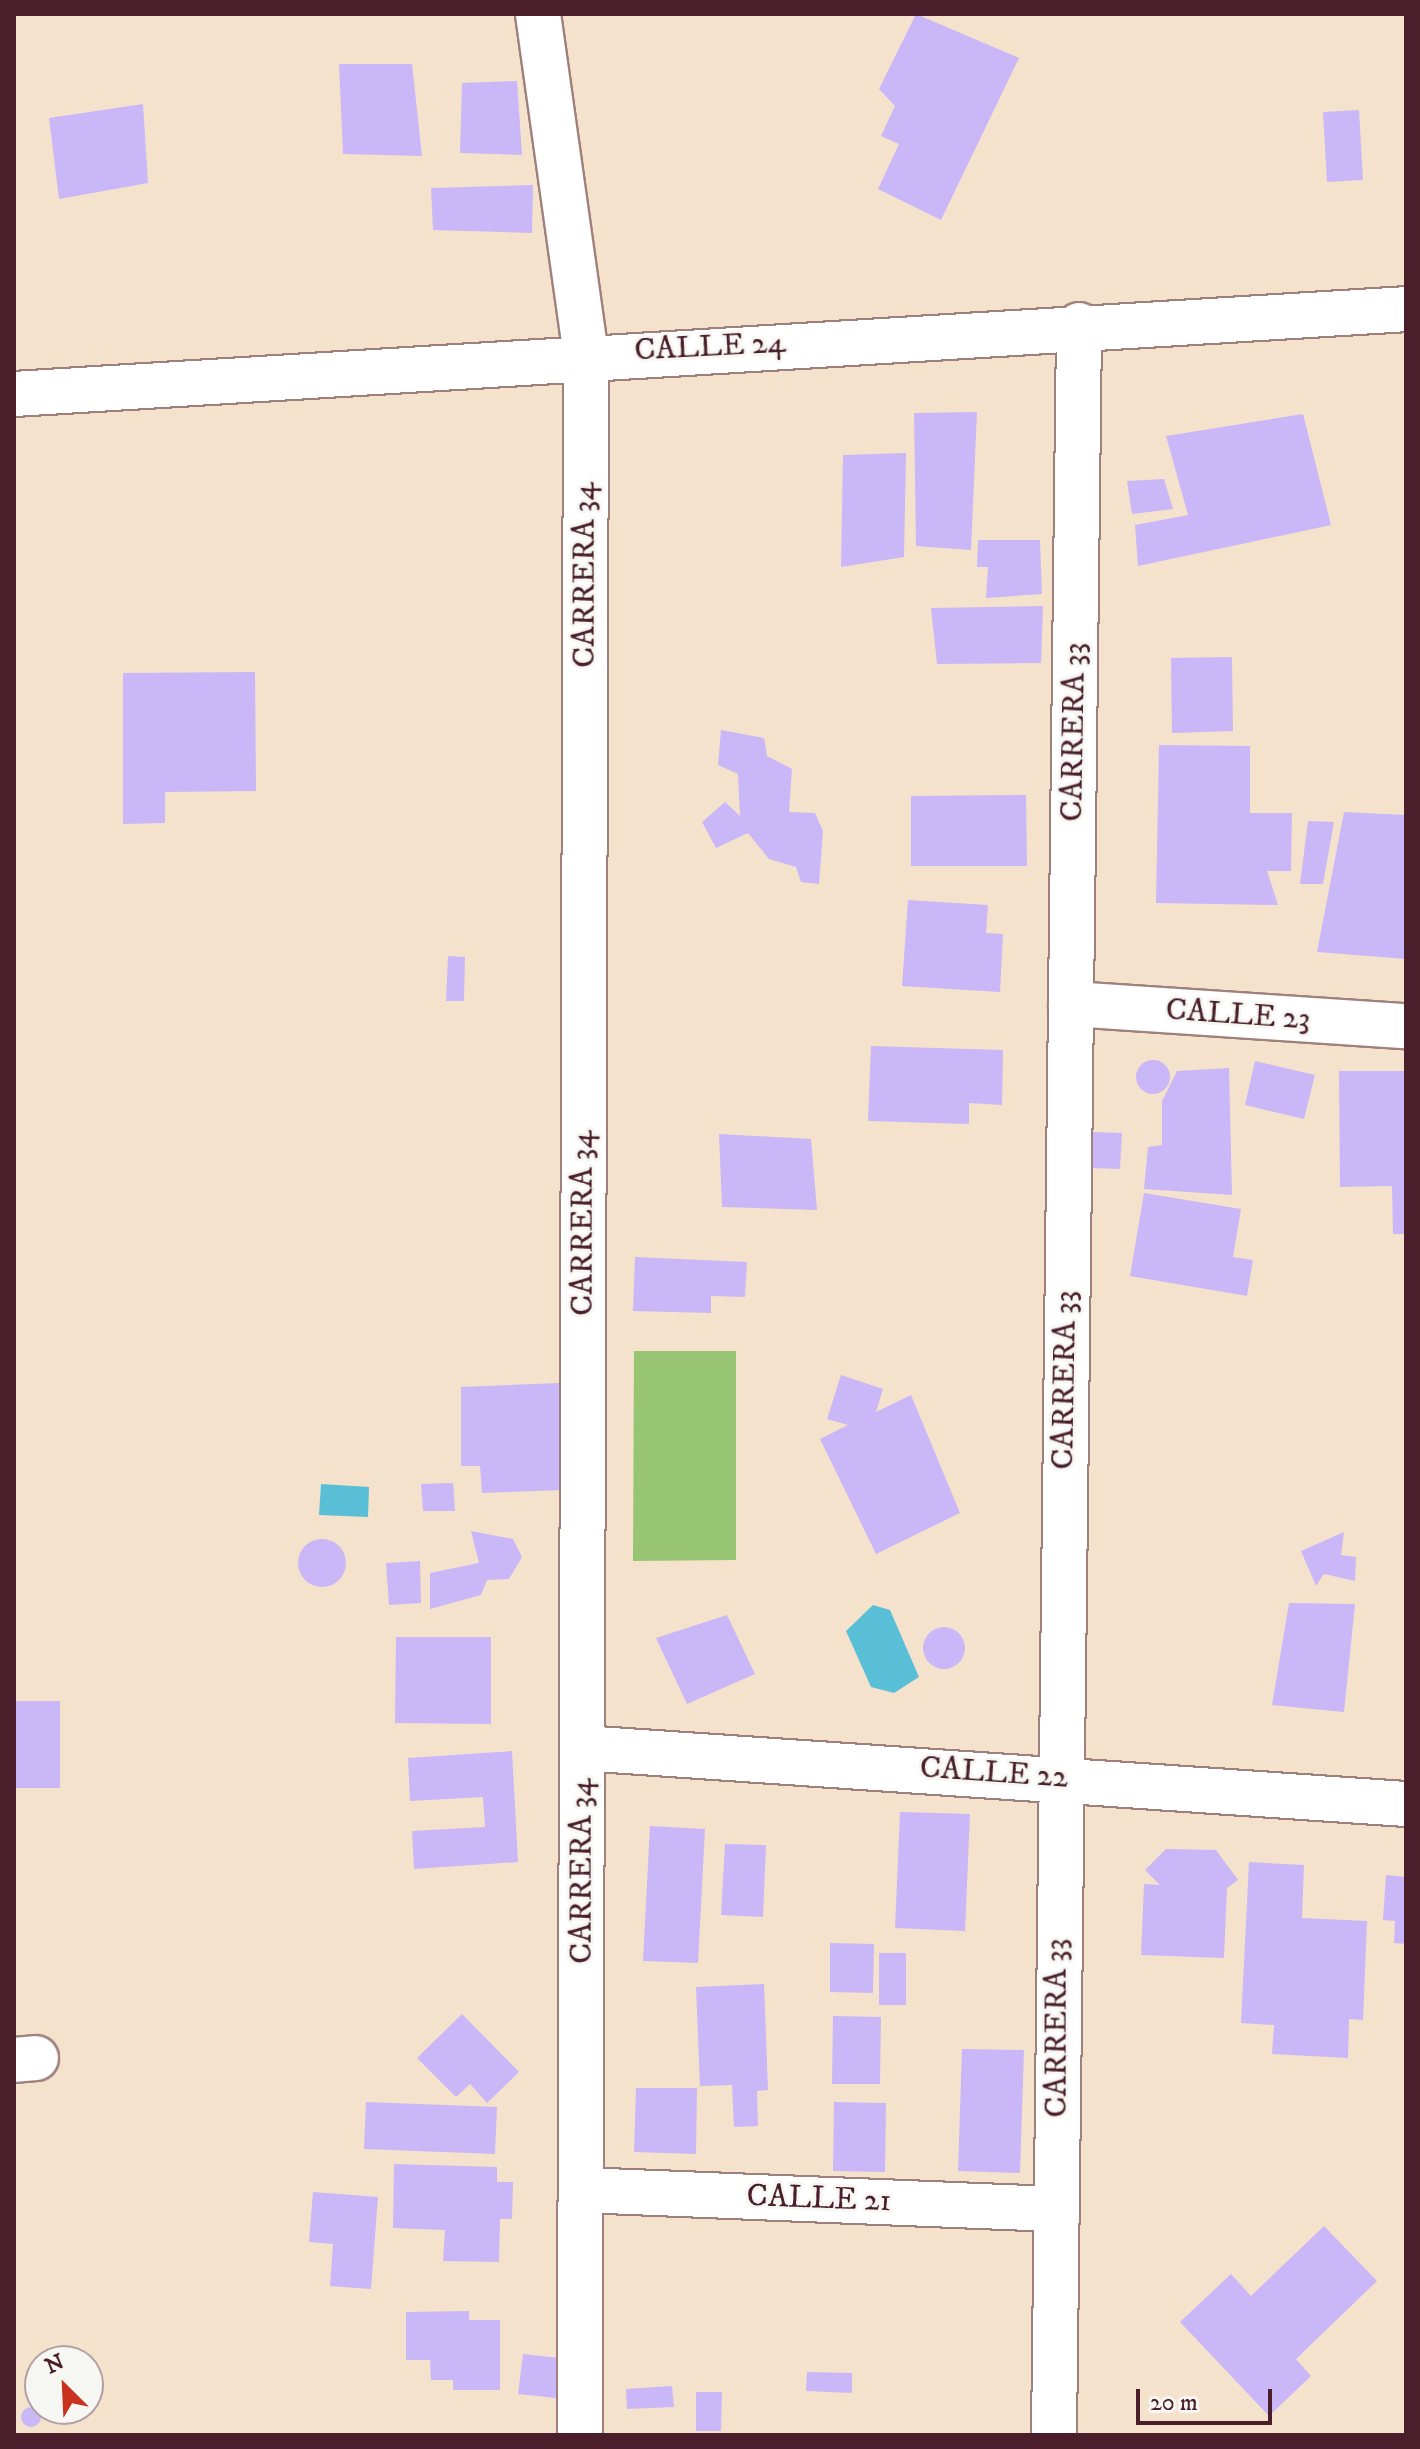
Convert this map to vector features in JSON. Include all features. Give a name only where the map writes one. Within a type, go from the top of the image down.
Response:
[{"type":"street","name":"CARRERA 34","points":[[538,14],[586,355],[580,2435]]},
{"type":"street","name":"CALLE 24","points":[[14,394],[586,355],[1406,309]]},
{"type":"street","name":"CARRERA 33","points":[[1054,2435],[1058,1777],[1079,325]]},
{"type":"street","name":"CALLE 23","points":[[1071,1004],[1406,1026]]},
{"type":"street","name":"CALLE 22","points":[[582,1748],[1058,1777],[1406,1804]]},
{"type":"street","name":"CALLE 21","points":[[581,2190],[1057,2209]]},
{"type":"green space","points":[[634,1351],[736,1351],[736,1560],[633,1561]]},
{"type":"water","points":[[321,1484],[369,1487],[368,1517],[319,1515]]},
{"type":"water","points":[[873,1605],[890,1610],[919,1677],[894,1693],[871,1687],[846,1631]]},
{"type":"building","points":[[916,14],[1019,58],[941,220],[878,189],[899,144],[881,136],[895,106],[879,89]]},
{"type":"building","points":[[339,64],[412,64],[422,156],[343,154]]},
{"type":"building","points":[[517,81],[522,155],[460,153],[462,83]]},
{"type":"building","points":[[143,104],[148,183],[59,199],[49,118]]},
{"type":"building","points":[[1359,110],[1363,180],[1327,182],[1323,112]]},
{"type":"building","points":[[533,185],[532,233],[433,230],[431,188]]},
{"type":"building","points":[[977,412],[971,550],[916,546],[914,413]]},
{"type":"building","points":[[1303,414],[1331,525],[1138,566],[1135,525],[1188,515],[1166,436]]},
{"type":"building","points":[[906,453],[904,557],[841,567],[843,455]]},
{"type":"building","points":[[1164,479],[1173,509],[1132,514],[1127,481]]},
{"type":"building","points":[[978,540],[1040,540],[1042,594],[986,598],[988,567],[977,567]]},
{"type":"building","points":[[1043,606],[1041,663],[937,664],[931,608]]},
{"type":"building","points":[[1232,657],[1233,731],[1172,733],[1171,658]]},
{"type":"building","points":[[255,672],[256,791],[165,792],[165,823],[123,824],[123,673]]},
{"type":"building","points":[[721,730],[764,738],[767,756],[792,769],[789,812],[815,813],[823,831],[819,884],[801,882],[796,867],[769,859],[748,833],[716,848],[702,822],[725,802],[740,816],[738,774],[718,765]]},
{"type":"building","points":[[1159,745],[1250,746],[1250,813],[1292,813],[1291,871],[1267,871],[1278,905],[1156,903]]},
{"type":"building","points":[[1026,795],[1027,866],[911,866],[911,796]]},
{"type":"building","points":[[1344,812],[1406,815],[1406,959],[1317,952]]},
{"type":"building","points":[[1308,821],[1334,822],[1323,884],[1300,884]]},
{"type":"building","points":[[908,900],[988,905],[986,933],[1003,934],[1000,992],[902,986]]},
{"type":"building","points":[[448,956],[465,957],[464,1001],[446,1001]]},
{"type":"building","points":[[871,1046],[1003,1050],[1002,1105],[969,1103],[969,1124],[868,1121]]},
{"type":"building","points":[[1153,1060],[1165,1065],[1170,1077],[1165,1089],[1153,1094],[1141,1089],[1136,1077],[1141,1065]]},
{"type":"building","points":[[1255,1061],[1315,1075],[1304,1119],[1245,1105]]},
{"type":"building","points":[[1229,1068],[1232,1195],[1144,1189],[1148,1147],[1162,1145],[1162,1101],[1177,1071]]},
{"type":"building","points":[[1339,1071],[1406,1071],[1406,1234],[1393,1234],[1392,1186],[1340,1187]]},
{"type":"building","points":[[1093,1132],[1122,1133],[1120,1169],[1090,1168]]},
{"type":"building","points":[[719,1134],[811,1139],[817,1210],[722,1207]]},
{"type":"building","points":[[1144,1193],[1241,1209],[1233,1257],[1253,1260],[1247,1296],[1130,1276]]},
{"type":"building","points":[[635,1257],[747,1262],[745,1297],[711,1296],[711,1313],[633,1311]]},
{"type":"building","points":[[841,1375],[883,1389],[876,1412],[911,1395],[960,1513],[876,1554],[820,1439],[848,1425],[827,1419]]},
{"type":"building","points":[[559,1383],[563,1490],[482,1493],[480,1466],[461,1466],[461,1387]]},
{"type":"building","points":[[453,1483],[455,1511],[423,1511],[421,1484]]},
{"type":"building","points":[[471,1531],[513,1539],[522,1557],[509,1579],[487,1580],[481,1595],[430,1609],[430,1573],[479,1563]]},
{"type":"building","points":[[1344,1532],[1341,1555],[1356,1557],[1355,1581],[1324,1574],[1316,1586],[1301,1551]]},
{"type":"building","points":[[322,1539],[339,1546],[346,1563],[339,1580],[322,1587],[305,1580],[298,1563],[305,1546]]},
{"type":"building","points":[[420,1561],[421,1603],[389,1605],[386,1563]]},
{"type":"building","points":[[1289,1603],[1355,1604],[1344,1712],[1272,1705]]},
{"type":"building","points":[[727,1615],[755,1674],[687,1704],[656,1638]]},
{"type":"building","points":[[944,1627],[959,1633],[965,1648],[959,1663],[944,1669],[929,1663],[923,1648],[929,1633]]},
{"type":"building","points":[[396,1637],[491,1637],[491,1724],[395,1723]]},
{"type":"building","points":[[14,1701],[60,1701],[60,1788],[14,1788]]},
{"type":"building","points":[[512,1751],[518,1862],[414,1869],[412,1831],[485,1827],[483,1797],[410,1801],[408,1758]]},
{"type":"building","points":[[900,1812],[970,1814],[965,1931],[895,1928]]},
{"type":"building","points":[[650,1826],[705,1829],[698,1963],[643,1961]]},
{"type":"building","points":[[725,1844],[766,1845],[763,1917],[721,1915]]},
{"type":"building","points":[[1166,1849],[1216,1850],[1238,1880],[1227,1888],[1224,1958],[1141,1955],[1144,1884],[1160,1885],[1145,1870]]},
{"type":"building","points":[[1249,1862],[1304,1865],[1302,1918],[1367,1921],[1363,2020],[1349,2019],[1348,2058],[1272,2054],[1274,2025],[1241,2023]]},
{"type":"building","points":[[1386,1875],[1406,1877],[1406,1944],[1394,1943],[1395,1921],[1383,1920]]},
{"type":"building","points":[[830,1943],[874,1944],[873,1993],[830,1992]]},
{"type":"building","points":[[879,1953],[906,1953],[906,2005],[879,2005]]},
{"type":"building","points":[[764,1984],[768,2090],[757,2091],[758,2126],[734,2127],[732,2085],[700,2086],[696,1987]]},
{"type":"building","points":[[462,2014],[519,2072],[487,2103],[470,2084],[456,2097],[417,2058]]},
{"type":"building","points":[[833,2016],[881,2017],[880,2084],[832,2084]]},
{"type":"building","points":[[962,2049],[1024,2050],[1020,2173],[958,2171]]},
{"type":"building","points":[[636,2088],[697,2088],[696,2154],[634,2152]]},
{"type":"building","points":[[366,2102],[497,2107],[495,2154],[364,2149]]},
{"type":"building","points":[[834,2102],[886,2103],[885,2172],[833,2171]]},
{"type":"building","points":[[394,2164],[497,2167],[497,2182],[513,2182],[512,2219],[500,2219],[499,2262],[443,2261],[445,2230],[393,2228]]},
{"type":"building","points":[[313,2192],[378,2197],[371,2289],[330,2286],[333,2244],[309,2242]]},
{"type":"building","points":[[1324,2226],[1377,2281],[1296,2359],[1311,2376],[1269,2416],[1180,2322],[1231,2274],[1251,2296]]},
{"type":"building","points":[[469,2311],[469,2320],[500,2320],[500,2390],[453,2390],[453,2380],[431,2380],[430,2360],[406,2360],[406,2312]]},
{"type":"building","points":[[523,2354],[569,2359],[565,2399],[518,2394]]},
{"type":"building","points":[[807,2372],[852,2373],[852,2393],[806,2391]]},
{"type":"building","points":[[672,2386],[674,2407],[627,2409],[626,2389]]},
{"type":"building","points":[[696,2392],[722,2392],[721,2431],[696,2431]]}]
